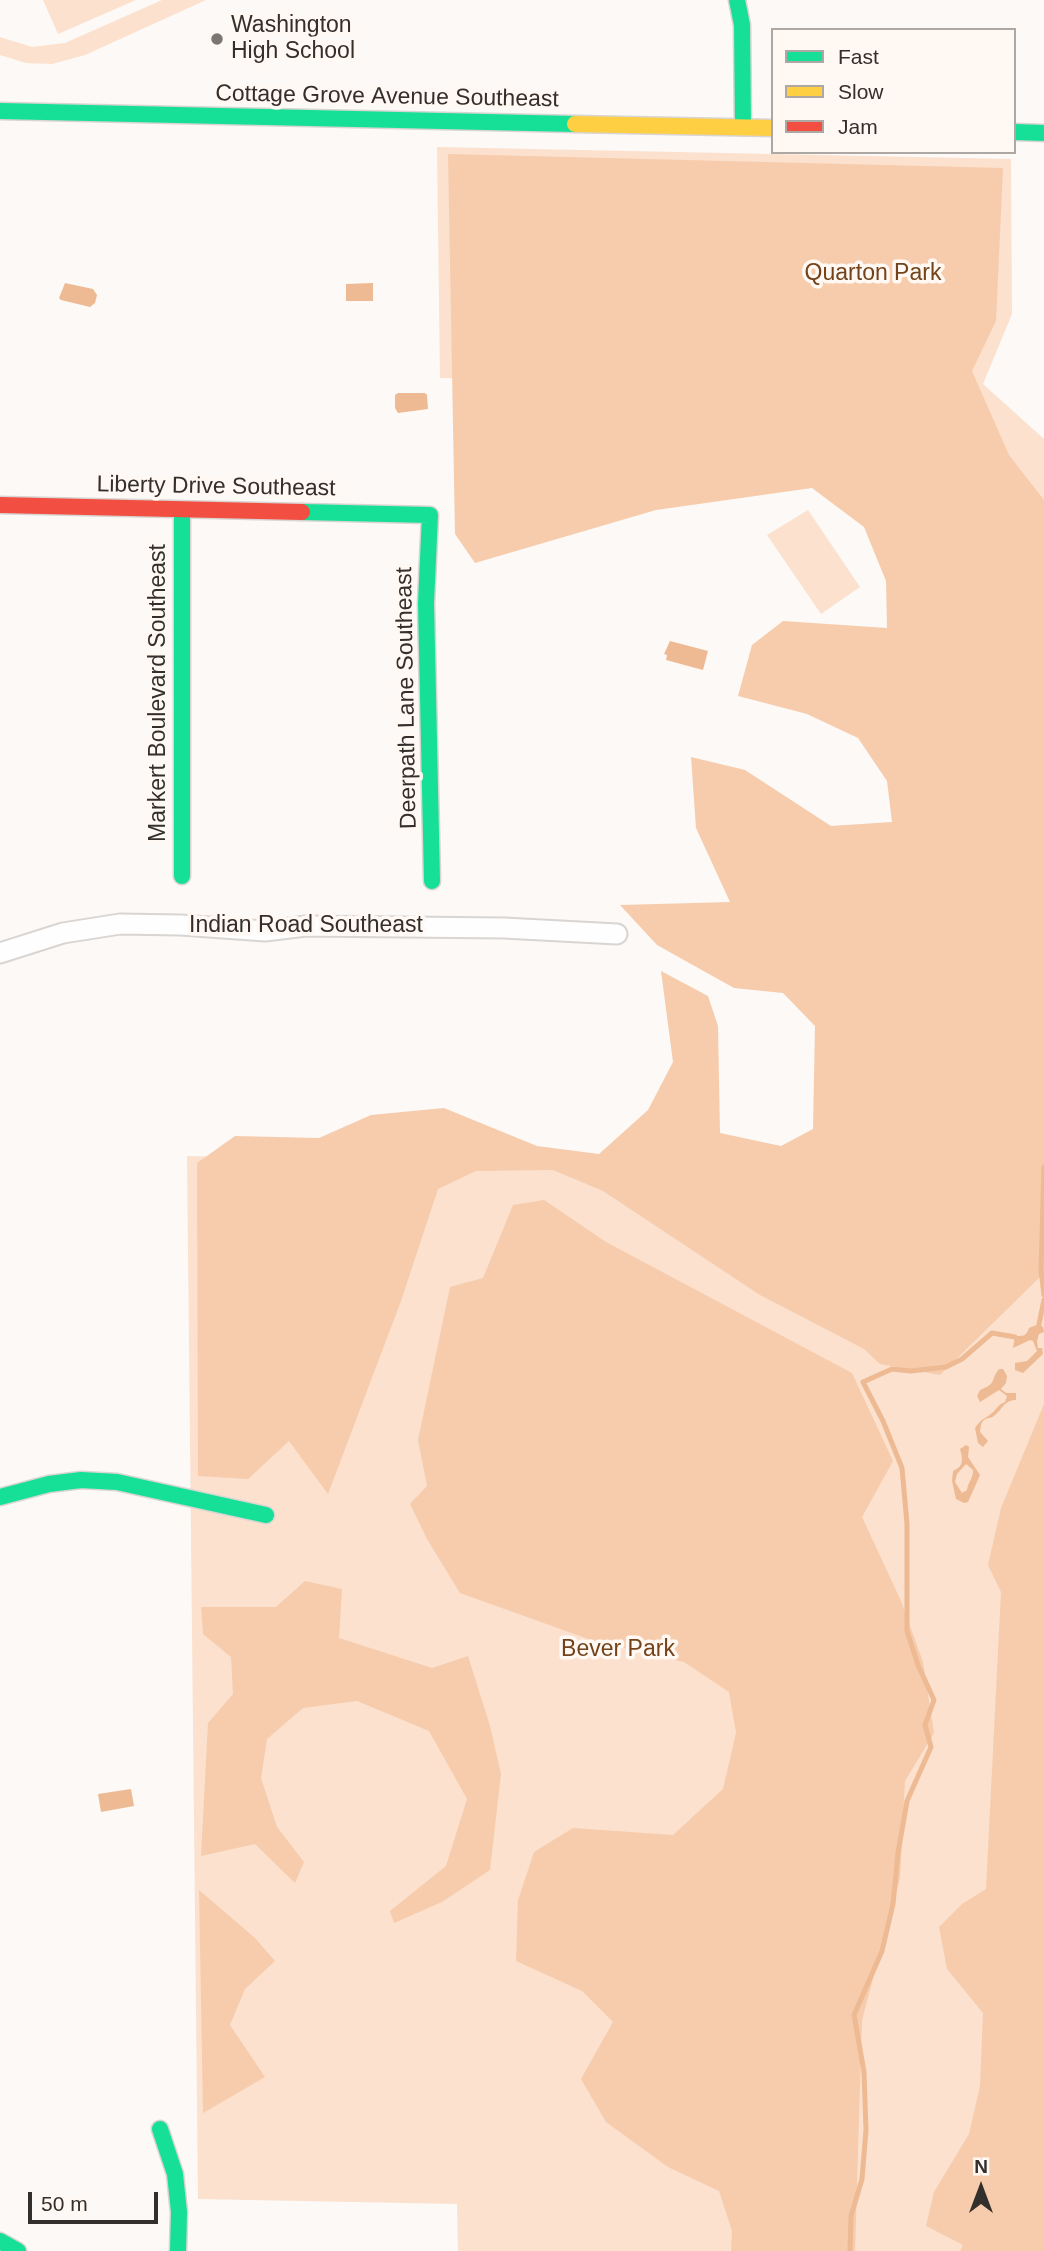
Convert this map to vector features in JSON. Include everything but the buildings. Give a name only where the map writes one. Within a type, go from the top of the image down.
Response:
[{"type":"street","points":[[737,0],[741,24],[743,127]]},
{"type":"street","name":"Cottage Grove Avenue Southeast","points":[[0,111],[771,128]]},
{"type":"street","points":[[1016,132],[1044,133]]},
{"type":"street","name":"Liberty Drive Southeast","points":[[0,505],[430,515]]},
{"type":"street","name":"Markert Boulevard Southeast","points":[[182,510],[182,876]]},
{"type":"street","name":"Deerpath Lane Southeast","points":[[430,515],[426,603],[432,881]]},
{"type":"street","name":"Indian Road Southeast","points":[[0,953],[63,933],[120,925],[181,925],[265,931],[306,926],[504,928],[617,934]]},
{"type":"street","points":[[0,1497],[70,1481],[117,1482],[266,1515]]},
{"type":"street","points":[[160,2129],[175,2174],[179,2212],[178,2251]]},
{"type":"street","points":[[0,2241],[18,2251]]},
{"type":"green space","points":[[43,0],[136,0],[58,34]]},
{"type":"green space","points":[[162,0],[206,0],[85,55],[52,64],[26,63],[0,55],[0,37],[32,47],[65,43]]},
{"type":"green space","name":"Bever Park","points":[[437,147],[1011,159],[1012,314],[983,384],[1044,439],[1044,2251],[458,2251],[457,2204],[198,2199],[187,1156],[832,1167],[922,899],[920,393],[440,378]]},
{"type":"green space","name":"Quarton Park","points":[[448,154],[1003,168],[996,321],[972,371],[1009,455],[1044,500],[1044,1273],[940,1375],[880,1364],[864,1349],[760,1295],[603,1191],[553,1170],[476,1171],[438,1189],[401,1301],[328,1494],[289,1441],[248,1479],[198,1476],[197,1163],[235,1136],[319,1138],[371,1115],[444,1108],[537,1146],[599,1154],[648,1110],[673,1062],[661,971],[708,996],[718,1026],[720,1133],[781,1146],[813,1129],[815,1026],[783,993],[734,988],[657,945],[620,905],[730,902],[696,828],[691,757],[745,770],[831,826],[892,822],[887,781],[858,738],[807,714],[738,696],[752,645],[783,621],[887,628],[886,581],[864,527],[812,488],[656,510],[475,563],[455,534]]},
{"type":"green space","points":[[808,510],[860,587],[821,614],[767,535]]},
{"type":"green space","points":[[544,1200],[606,1242],[852,1373],[893,1461],[862,1517],[901,1601],[923,1662],[934,1733],[905,1781],[900,1878],[862,2020],[855,2251],[731,2251],[732,2231],[719,2191],[668,2167],[606,2122],[581,2079],[613,2022],[582,1991],[516,1961],[518,1900],[534,1852],[573,1828],[673,1835],[723,1789],[736,1733],[729,1692],[684,1662],[591,1640],[460,1593],[427,1539],[410,1504],[427,1486],[418,1440],[450,1287],[483,1278],[513,1205]]},
{"type":"green space","points":[[1044,1404],[1044,2251],[960,2251],[963,2245],[926,2226],[934,2192],[969,2134],[980,2086],[983,2013],[947,1969],[939,1927],[962,1904],[986,1889],[1001,1592],[988,1565],[1001,1508]]},
{"type":"green space","points":[[305,1581],[342,1589],[339,1638],[432,1668],[468,1656],[490,1726],[501,1774],[490,1870],[442,1902],[394,1923],[390,1911],[446,1866],[467,1799],[429,1731],[357,1701],[303,1708],[267,1739],[261,1778],[277,1827],[304,1862],[295,1883],[255,1844],[201,1856],[208,1723],[233,1694],[231,1657],[203,1634],[201,1607],[276,1607]]},
{"type":"green space","points":[[199,1890],[255,1938],[275,1961],[245,1989],[230,2025],[265,2077],[203,2113]]},
{"type":"shaded area","points":[[65,283],[93,289],[97,295],[95,303],[90,307],[61,300],[59,298]]},
{"type":"shaded area","points":[[373,283],[373,301],[346,301],[346,284]]},
{"type":"shaded area","points":[[425,393],[428,409],[398,413],[395,408],[395,395]]},
{"type":"shaded area","points":[[670,641],[708,651],[703,670],[666,660],[667,655],[664,654]]},
{"type":"shaded area","points":[[1039,1324],[1044,1332],[1039,1334],[1037,1341],[1043,1354],[1023,1373],[1015,1370],[1015,1363],[1027,1361],[1037,1351],[1030,1340],[1013,1348],[1015,1337],[1025,1335],[1029,1328]]},
{"type":"shaded area","points":[[999,1369],[1003,1369],[1007,1376],[1001,1389],[1006,1393],[1016,1393],[1016,1400],[983,1421],[980,1432],[988,1441],[983,1447],[978,1443],[975,1428],[1000,1404],[1005,1402],[1007,1396],[999,1390],[980,1402],[977,1396],[980,1390],[992,1383]]},
{"type":"shaded area","points":[[966,1445],[969,1447],[968,1457],[980,1475],[968,1502],[964,1503],[956,1499],[952,1481],[953,1471],[962,1462],[960,1449]],"holes":[[[966,1464],[973,1470],[967,1490],[962,1493],[955,1482],[957,1474]]]},
{"type":"shaded area","points":[[131,1789],[134,1806],[101,1812],[98,1794]]},
{"type":"waterway","points":[[1044,1167],[1041,1270],[1044,1295]]},
{"type":"waterway","points":[[1039,1324],[1044,1300]]},
{"type":"waterway","points":[[850,2251],[851,2216],[862,2179],[866,2130],[864,2072],[854,2015],[882,1951],[893,1904],[907,1801],[931,1747],[925,1725],[934,1700],[918,1665],[907,1631],[907,1524],[902,1468],[883,1421],[863,1382],[892,1369],[911,1371],[946,1367],[962,1359],[992,1333],[1015,1337]]},
{"type":"traffic: fast","points":[[737,0],[742,25],[743,127]]},
{"type":"traffic: fast","points":[[0,111],[575,124]]},
{"type":"traffic: fast","points":[[1016,132],[1044,133]]},
{"type":"traffic: fast","points":[[182,510],[182,876]]},
{"type":"traffic: fast","points":[[302,512],[430,515],[426,603],[432,881]]},
{"type":"traffic: fast","points":[[0,1497],[49,1484],[81,1480],[117,1482],[266,1515]]},
{"type":"traffic: fast","points":[[160,2129],[175,2174],[179,2212],[178,2251]]},
{"type":"traffic: fast","points":[[0,2241],[18,2251]]},
{"type":"traffic: slow","points":[[575,124],[771,128]]},
{"type":"traffic: jam","points":[[0,505],[302,512]]},
{"type":"place","name":"Washington High School","points":[[217,39]]}]
